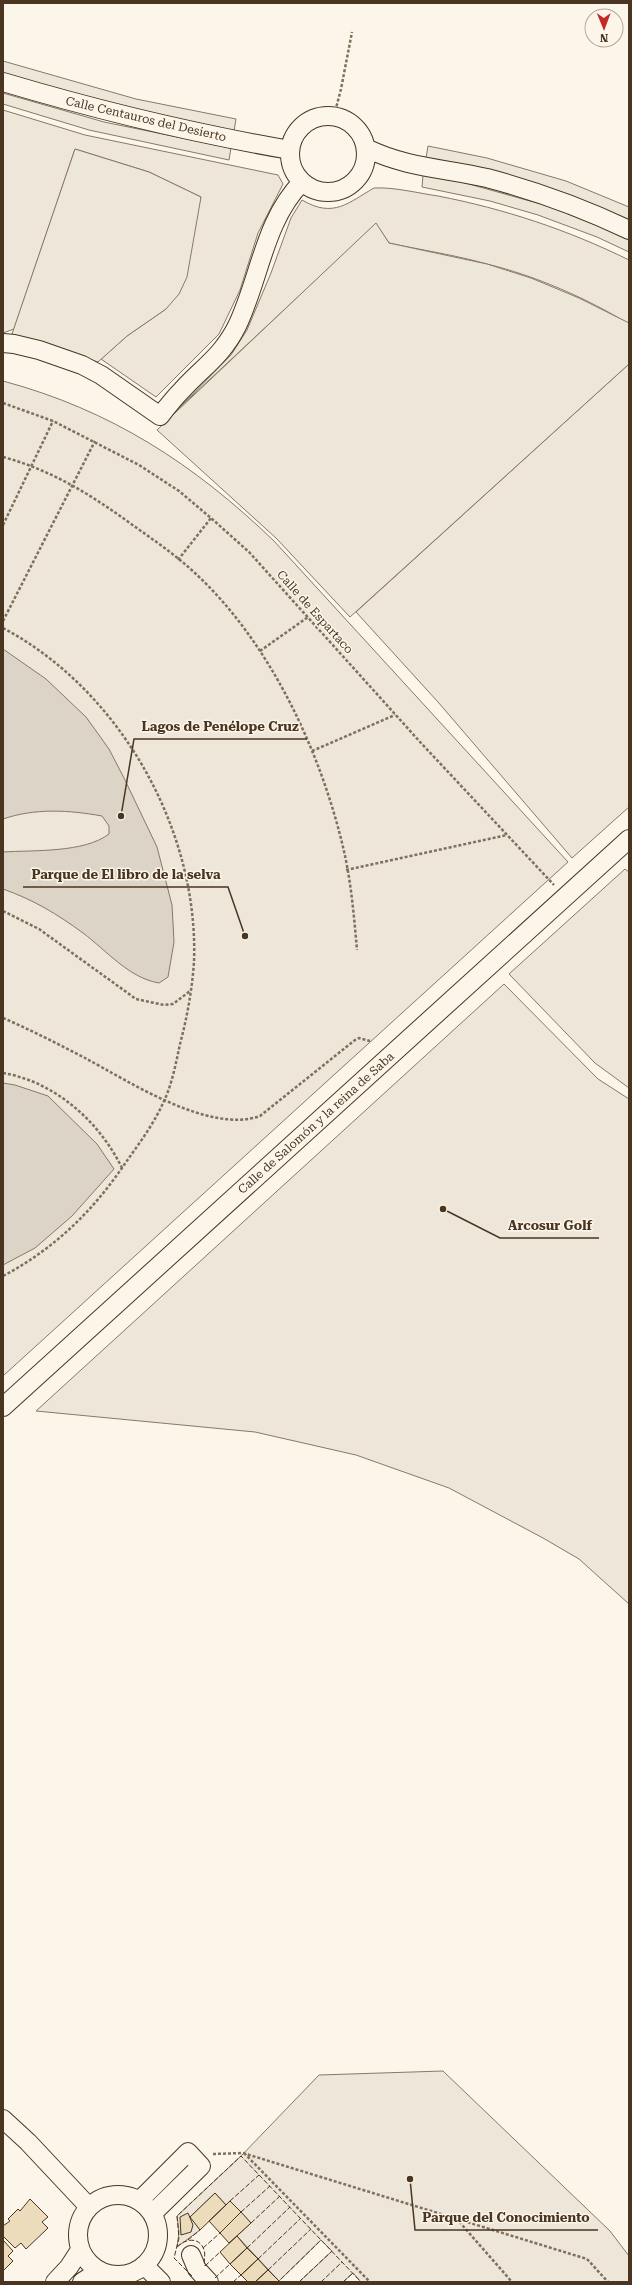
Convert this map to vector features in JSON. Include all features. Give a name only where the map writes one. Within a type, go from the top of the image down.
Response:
[{"type":"street","name":"Calle Centauros del Desierto","points":[[3,82],[116,114],[185,130],[290,150]]},
{"type":"street","points":[[321,116],[343,118],[355,127],[364,139],[366,148],[366,160],[363,171],[356,181],[347,188],[335,192],[324,192],[312,189],[302,182],[292,168],[290,150],[296,133],[310,120],[321,116]]},
{"type":"street","points":[[366,148],[399,162],[485,178],[553,197],[629,230]]},
{"type":"street","points":[[3,343],[39,350],[82,365],[101,375],[160,416],[182,390],[216,358],[236,327],[275,222],[289,196],[302,182]]},
{"type":"street","name":"Calle de Salomón y la reina de Saba","points":[[3,1408],[629,839]]},
{"type":"street","points":[[3,2119],[89,2207]]},
{"type":"street","points":[[139,2201],[188,2152],[201,2166],[152,2214]]},
{"type":"street","points":[[111,2196],[124,2196],[139,2201],[152,2214],[157,2228],[157,2241],[153,2254],[144,2265],[124,2275],[111,2275],[99,2271],[88,2262],[80,2250],[78,2234],[79,2224],[89,2207],[96,2202],[111,2196]]},
{"type":"street","points":[[55,2282],[69,2267],[80,2250]]},
{"type":"street","points":[[190,2255],[197,2269],[209,2282]]},
{"type":"street","points":[[144,2265],[160,2282]]},
{"type":"street","points":[[82,2282],[99,2271]]},
{"type":"path","points":[[334,116],[352,32]]},
{"type":"path","name":"Calle de Espartaco","points":[[3,403],[53,421],[139,464],[179,491],[211,518],[249,552],[395,715],[565,897]]},
{"type":"path","points":[[3,525],[53,421]]},
{"type":"path","points":[[3,621],[94,441]]},
{"type":"path","points":[[3,457],[32,466],[72,485],[104,504],[196,574],[226,606],[260,651],[312,751],[329,798],[343,848],[358,950]]},
{"type":"path","points":[[178,560],[211,518]]},
{"type":"path","points":[[260,651],[308,617]]},
{"type":"path","points":[[3,628],[16,635],[59,667],[93,699],[124,738],[145,771],[168,820],[186,876],[192,926],[194,962],[191,991],[178,1052],[164,1101],[122,1169],[105,1193],[59,1240],[3,1276]]},
{"type":"path","points":[[312,751],[395,715]]},
{"type":"path","points":[[346,870],[507,835]]},
{"type":"path","points":[[3,911],[39,928],[136,999],[164,1005],[173,1004],[191,991]]},
{"type":"path","points":[[3,1018],[72,1051],[164,1101],[230,1120],[247,1121],[260,1116],[272,1108],[355,1040],[359,1038],[370,1041]]},
{"type":"path","points":[[3,1073],[34,1080],[66,1099],[106,1140],[122,1169]]},
{"type":"path","points":[[243,2153],[370,2282]]},
{"type":"path","points":[[206,2155],[243,2153],[587,2259],[608,2282]]},
{"type":"path","points":[[456,2218],[512,2282]]},
{"type":"shaded area","points":[[3,61],[136,99],[236,119],[234,131],[139,112],[3,74]]},
{"type":"shaded area","points":[[3,93],[104,122],[231,148],[229,160],[89,130],[3,104]]},
{"type":"shaded area","points":[[3,110],[85,135],[278,175],[283,184],[258,233],[240,290],[219,334],[156,397],[101,359],[127,336],[166,309],[201,197],[149,172],[75,149],[14,329],[3,333]]},
{"type":"shaded area","points":[[428,146],[487,158],[566,181],[629,207],[629,220],[426,158]]},
{"type":"shaded area","points":[[75,149],[149,172],[201,197],[187,277],[179,294],[166,309],[127,336],[98,362],[12,334]]},
{"type":"shaded area","points":[[423,175],[451,179],[555,208],[629,239],[629,252],[597,237],[538,215],[490,201],[422,187]]},
{"type":"shaded area","points":[[374,188],[398,189],[488,207],[583,239],[629,260],[629,324],[596,305],[542,281],[463,258],[389,243],[376,224],[177,410],[231,355],[247,330],[271,273],[291,218],[302,200],[313,206],[332,208],[349,203]]},
{"type":"shaded area","points":[[376,223],[389,243],[487,264],[531,278],[579,298],[629,323],[629,364],[350,617],[276,538],[157,430]]},
{"type":"shaded area","points":[[629,364],[629,807],[572,858],[438,702],[356,612]]},
{"type":"shaded area","points":[[3,381],[80,407],[115,424],[182,464],[244,513],[274,541],[568,862],[3,1376]]},
{"type":"shaded area","points":[[3,649],[46,679],[86,717],[109,749],[157,847],[172,905],[174,942],[168,977],[159,983],[138,976],[128,970],[83,933],[64,920],[35,903],[3,889],[3,852],[73,848],[86,845],[109,834],[109,826],[102,816],[65,811],[27,813],[3,819]]},
{"type":"shaded area","points":[[625,869],[629,872],[629,1088],[595,1063],[509,974]]},
{"type":"shaded area","points":[[504,984],[598,1079],[629,1099],[629,1604],[579,1559],[543,1538],[449,1488],[356,1455],[255,1432],[36,1411]]},
{"type":"shaded area","points":[[3,1083],[15,1085],[48,1096],[97,1144],[114,1169],[72,1216],[35,1248],[3,1265]]},
{"type":"shaded area","points":[[443,2071],[610,2231],[629,2256],[629,2282],[361,2282],[353,2273],[343,2282],[299,2282],[332,2251],[321,2240],[279,2281],[237,2236],[251,2223],[230,2201],[226,2205],[215,2193],[191,2216],[200,2230],[177,2247],[179,2232],[177,2216],[241,2156],[319,2075]]},
{"type":"building","points":[[215,2193],[226,2205],[200,2230],[190,2217]]},
{"type":"building","points":[[30,2199],[48,2217],[42,2222],[48,2228],[26,2249],[21,2243],[15,2248],[3,2236],[3,2226],[10,2221],[8,2219],[18,2209],[20,2211]]},
{"type":"building","points":[[230,2201],[241,2212],[220,2233],[209,2221]]},
{"type":"building","points":[[241,2212],[251,2223],[229,2243],[220,2233]]},
{"type":"building","points":[[188,2213],[193,2225],[191,2232],[181,2235],[180,2217]]},
{"type":"building","points":[[237,2236],[247,2248],[230,2264],[220,2252]]},
{"type":"building","points":[[3,2240],[13,2251],[8,2256],[13,2261],[3,2271]]},
{"type":"building","points":[[247,2248],[258,2259],[241,2275],[230,2264]]},
{"type":"building","points":[[258,2259],[268,2270],[255,2282],[248,2282],[241,2275]]},
{"type":"building","points":[[268,2270],[279,2281],[278,2282],[255,2282]]},
{"type":"fence","points":[[192,2276],[174,2258],[179,2238],[177,2216],[241,2156],[361,2282]]},
{"type":"fence","points":[[230,2201],[259,2175]]},
{"type":"fence","points":[[241,2212],[270,2186]]},
{"type":"fence","points":[[251,2223],[280,2196]]},
{"type":"fence","points":[[247,2248],[290,2207]]},
{"type":"fence","points":[[258,2259],[301,2218]]},
{"type":"fence","points":[[268,2270],[311,2229]]},
{"type":"fence","points":[[188,2240],[200,2230]]},
{"type":"fence","points":[[203,2248],[220,2233]]},
{"type":"fence","points":[[177,2247],[184,2242],[192,2240],[199,2243],[205,2252],[205,2266]]},
{"type":"fence","points":[[281,2279],[321,2240]]},
{"type":"fence","points":[[299,2282],[332,2251]]},
{"type":"fence","points":[[205,2266],[220,2252]]},
{"type":"fence","points":[[321,2282],[342,2262]]},
{"type":"fence","points":[[215,2278],[230,2264]]},
{"type":"fence","points":[[343,2282],[353,2273]]},
{"type":"fence","points":[[233,2282],[241,2275]]},
{"type":"place","name":"Lagos de Penélope Cruz","points":[[121,816]]},
{"type":"place","name":"Parque de El libro de la selva","points":[[245,936]]},
{"type":"place","name":"Arcosur Golf","points":[[443,1209]]},
{"type":"place","name":"Parque del Conocimiento","points":[[410,2179]]}]
